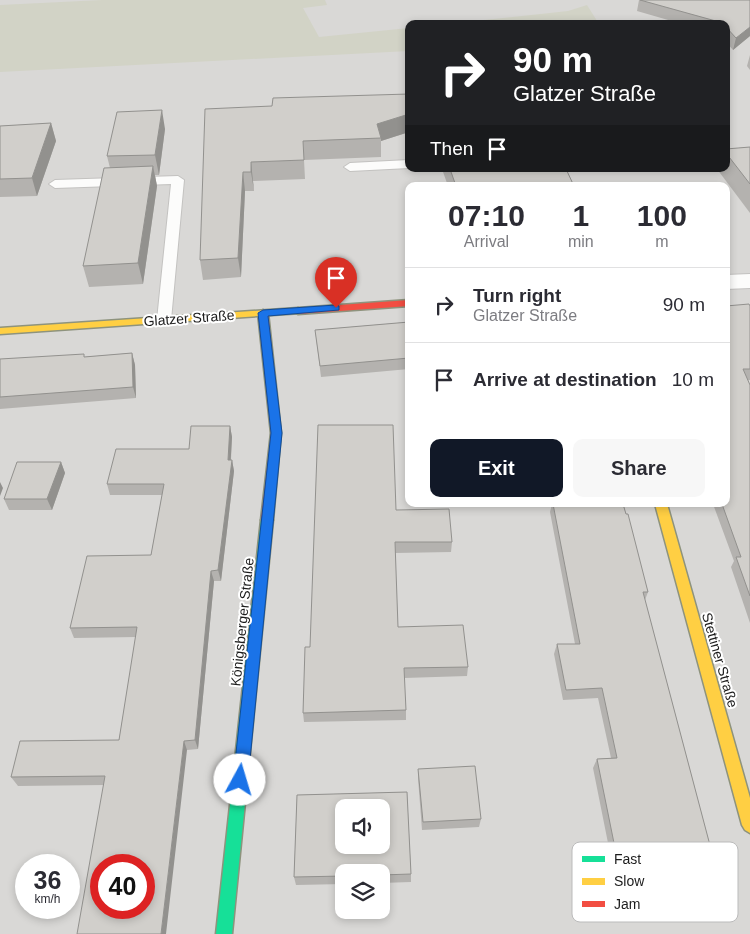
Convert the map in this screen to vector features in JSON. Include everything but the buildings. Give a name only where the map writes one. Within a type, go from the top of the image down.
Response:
[{"type":"street","points":[[730,282],[750,281]]},
{"type":"street","name":"Glatzer Straße","points":[[0,331],[405,303]]},
{"type":"street","name":"Königsberger Straße","points":[[224,934],[276,433],[263,313]]},
{"type":"street","name":"Stettiner Straße","points":[[661,507],[750,825]]},
{"type":"lane","points":[[350,166],[405,164]]},
{"type":"lane","points":[[55,184],[178,180],[164,320]]},
{"type":"shaded area","points":[[0,0],[750,0],[750,934],[0,934]]},
{"type":"shaded area","points":[[102,0],[325,0],[327,5],[303,8],[319,37],[405,28],[405,51],[0,72],[0,5]]},
{"type":"shaded area","points":[[587,5],[596,20],[484,20],[568,11]]},
{"type":"traffic: fast","points":[[224,934],[267,520]]},
{"type":"traffic: slow","points":[[0,331],[298,311]]},
{"type":"traffic: slow","points":[[662,507],[750,825]]},
{"type":"traffic: jam","points":[[298,311],[405,303]]},
{"type":"traffic: jam","points":[[263,313],[276,433],[267,520]]},
{"type":"route","points":[[240,780],[276,433],[263,313],[336,308]]}]
